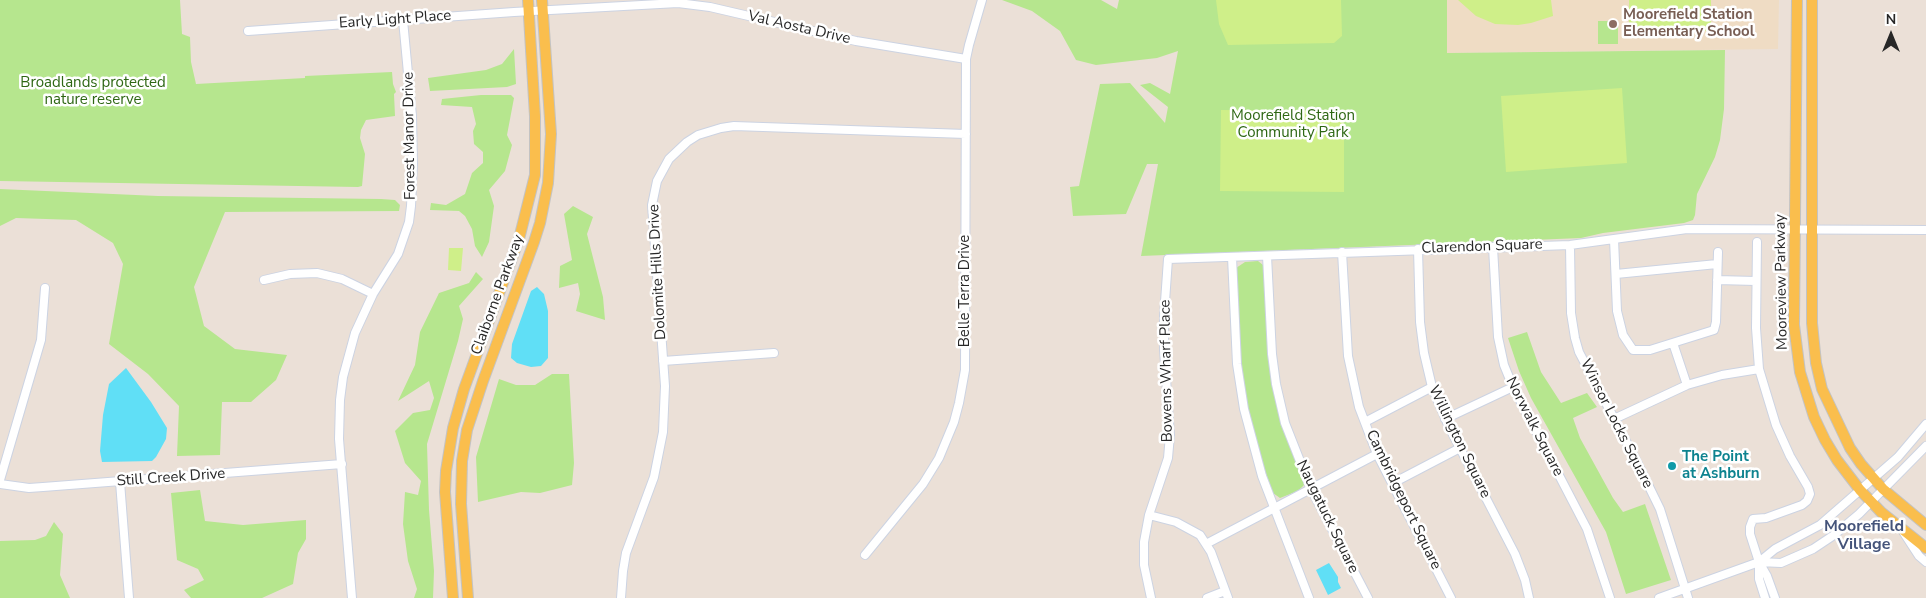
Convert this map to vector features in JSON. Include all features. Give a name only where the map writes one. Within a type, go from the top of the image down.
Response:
[{"type":"main road","name":"Claiborne Parkway","points":[[453,598],[446,471],[453,428],[464,389],[519,239],[534,175],[535,116],[528,0]]},
{"type":"main road","name":"Mooreview Parkway","points":[[1796,0],[1794,325],[1800,372],[1814,417],[1837,460],[1871,502],[1901,530],[1926,548]]},
{"type":"main road","name":"Mooreview Parkway","points":[[1812,0],[1813,343],[1822,389],[1850,448],[1883,490],[1926,526]]},
{"type":"main road","name":"Claiborne Parkway","points":[[468,598],[461,504],[462,461],[468,430],[483,381],[540,223],[548,183],[551,134],[542,5]]},
{"type":"street","name":"Belle Terra Drive","points":[[865,556],[922,484],[939,458],[954,422],[959,403],[965,370],[966,59],[982,0]]},
{"type":"street","name":"Val Aosta Drive","points":[[542,5],[669,2],[696,5],[856,41],[966,59]]},
{"type":"street","name":"Early Light Place","points":[[248,31],[528,11],[542,5]]},
{"type":"street","name":"Forest Manor Drive","points":[[352,598],[339,422],[343,377],[355,333],[373,294],[398,254],[412,206],[412,116],[403,20]]},
{"type":"street","name":"Dolomite Hills Drive","points":[[620,598],[626,553],[647,500],[659,455],[665,408],[652,205],[663,169],[670,159],[687,142],[710,131],[734,126],[966,134]]},
{"type":"street","name":"Clarendon Square","points":[[1168,259],[1570,245],[1687,229],[1926,230]]},
{"type":"street","points":[[1614,239],[1617,311],[1627,344],[1633,350],[1650,350],[1714,330],[1716,322],[1718,252]]},
{"type":"street","points":[[1756,242],[1756,328],[1759,369],[1776,425],[1810,494],[1807,502],[1802,505],[1766,518],[1752,520],[1750,534],[1759,562],[1775,598]]},
{"type":"street","name":"Winsor Locks Square","points":[[1570,245],[1571,313],[1579,352],[1660,509],[1688,598]]},
{"type":"street","name":"Norwalk Square","points":[[1493,247],[1498,337],[1504,365],[1513,387],[1587,529],[1610,598]]},
{"type":"street","name":"Willington Square","points":[[1418,249],[1420,322],[1424,353],[1432,387],[1445,419],[1515,554],[1530,597]]},
{"type":"street","name":"Cambridgeport Square","points":[[1342,252],[1348,356],[1355,392],[1377,454],[1451,598]]},
{"type":"street","name":"Naugatuck Square","points":[[1267,256],[1271,343],[1276,384],[1285,423],[1310,489],[1368,598]]},
{"type":"street","points":[[1232,257],[1237,364],[1243,404],[1260,468],[1309,598]]},
{"type":"street","name":"Bowens Wharf Place","points":[[1151,598],[1146,579],[1143,553],[1148,515],[1170,447],[1170,421],[1164,350],[1168,259]]},
{"type":"street","points":[[1616,274],[1717,264]]},
{"type":"street","points":[[264,280],[290,274],[317,273],[342,279],[373,294]]},
{"type":"street","points":[[1717,280],[1756,281]]},
{"type":"street","points":[[0,482],[41,340],[45,288]]},
{"type":"street","points":[[1673,343],[1687,386]]},
{"type":"street","points":[[663,361],[774,353]]},
{"type":"street","points":[[1614,419],[1687,386],[1722,375],[1759,369]]},
{"type":"street","points":[[1365,422],[1432,387]]},
{"type":"street","points":[[1445,419],[1513,387]]},
{"type":"street","points":[[1659,598],[1759,562],[1775,550],[1820,525],[1898,457],[1926,424]]},
{"type":"street","points":[[1759,562],[1781,563],[1813,549],[1834,536],[1871,502],[1926,446]]},
{"type":"street","points":[[1393,484],[1460,448]]},
{"type":"street","points":[[1206,544],[1377,454]]},
{"type":"street","name":"Still Creek Drive","points":[[0,482],[28,488],[342,464]]},
{"type":"street","points":[[120,482],[129,598]]},
{"type":"street","points":[[1148,515],[1176,522],[1200,536],[1206,544],[1227,594],[1207,598]]},
{"type":"street","points":[[1901,530],[1919,556],[1926,562]]},
{"type":"street","points":[[1759,562],[1759,580],[1765,598]]},
{"type":"shaded area","name":"Moorefield Station Elementary School","points":[[1447,0],[1779,0],[1778,49],[1447,53]]},
{"type":"green space","name":"Broadlands protected nature reserve","points":[[0,0],[180,0],[182,34],[190,37],[191,62],[196,84],[392,72],[396,92],[394,94],[395,116],[366,120],[361,130],[360,138],[365,154],[362,186],[358,187],[0,181]]},
{"type":"green space","name":"Moorefield Station Community Park","points":[[1002,0],[1101,0],[1117,9],[1119,0],[1447,0],[1447,53],[1725,50],[1724,109],[1720,140],[1715,157],[1697,194],[1693,220],[1684,223],[1603,233],[1581,238],[1141,256],[1158,164],[1147,164],[1126,214],[1073,216],[1070,187],[1079,186],[1100,84],[1130,83],[1165,123],[1168,107],[1140,85],[1150,83],[1170,94],[1178,51],[1157,58],[1096,65],[1076,60],[1060,31],[1032,11]]},
{"type":"green space","points":[[1216,0],[1341,0],[1342,36],[1334,43],[1228,45],[1219,24]]},
{"type":"green space","points":[[1458,0],[1551,0],[1553,16],[1518,25],[1495,24],[1476,16]]},
{"type":"green space","points":[[1629,0],[1711,0],[1711,31],[1629,30]]},
{"type":"green space","points":[[1598,21],[1618,21],[1618,44],[1598,44]]},
{"type":"green space","points":[[514,49],[516,84],[507,87],[430,91],[428,78],[486,70],[502,64]]},
{"type":"green space","points":[[1622,88],[1627,163],[1506,172],[1501,96]]},
{"type":"green space","points":[[481,95],[511,95],[514,98],[507,135],[512,145],[505,171],[489,190],[494,206],[489,242],[482,257],[475,246],[472,229],[465,216],[459,211],[430,210],[431,203],[446,205],[465,194],[472,173],[483,163],[483,152],[474,144],[473,131],[476,124],[472,107],[441,105],[442,99]]},
{"type":"green space","points":[[1221,110],[1344,111],[1344,192],[1220,191]]},
{"type":"green space","points":[[0,189],[158,196],[381,199],[395,200],[400,205],[399,211],[225,212],[194,287],[204,326],[235,349],[287,355],[276,380],[251,402],[222,402],[220,455],[177,456],[179,406],[148,374],[109,344],[123,264],[113,243],[76,220],[16,218],[0,226]]},
{"type":"green space","points":[[573,206],[593,217],[587,234],[603,297],[605,320],[576,311],[580,294],[578,283],[559,288],[560,266],[572,260],[564,214]]},
{"type":"green space","points":[[449,248],[463,248],[461,271],[448,270]]},
{"type":"green space","points":[[1258,261],[1265,269],[1280,416],[1304,485],[1298,491],[1280,498],[1273,493],[1255,443],[1246,400],[1240,355],[1236,268],[1245,262]]},
{"type":"green space","points":[[476,272],[483,279],[459,306],[463,319],[458,341],[427,444],[429,510],[434,571],[433,598],[414,598],[417,589],[408,561],[403,524],[405,492],[418,495],[421,481],[405,463],[395,431],[413,413],[430,410],[434,398],[429,381],[398,401],[415,365],[420,332],[439,293],[469,283]]},
{"type":"green space","points":[[1527,332],[1541,372],[1561,403],[1587,393],[1597,407],[1573,418],[1580,438],[1613,498],[1623,512],[1645,504],[1671,580],[1626,594],[1606,532],[1531,398],[1519,371],[1508,338]]},
{"type":"green space","points":[[552,374],[569,374],[574,463],[572,485],[540,493],[521,492],[478,502],[476,457],[499,379],[516,385],[535,385]]},
{"type":"green space","points":[[200,490],[205,521],[243,525],[306,520],[306,539],[298,553],[293,584],[262,598],[191,598],[184,590],[204,580],[198,569],[177,560],[171,493]]},
{"type":"green space","points":[[54,522],[63,534],[60,575],[70,598],[0,598],[0,541],[35,540],[46,536]]},
{"type":"water","points":[[537,287],[544,294],[548,311],[548,358],[541,366],[531,367],[517,363],[511,358],[512,344],[531,291]]},
{"type":"water","points":[[126,368],[167,428],[166,439],[152,461],[102,462],[100,451],[103,415],[109,384]]},
{"type":"water","points":[[1329,563],[1338,577],[1341,588],[1328,595],[1316,570]]},
{"type":"place","name":"Moorefield Station Elementary School","points":[[1613,24]]},
{"type":"place","name":"The Point at Ashburn","points":[[1672,466]]},
{"type":"district","name":"Moorefield Village","points":[[1864,536]]}]
